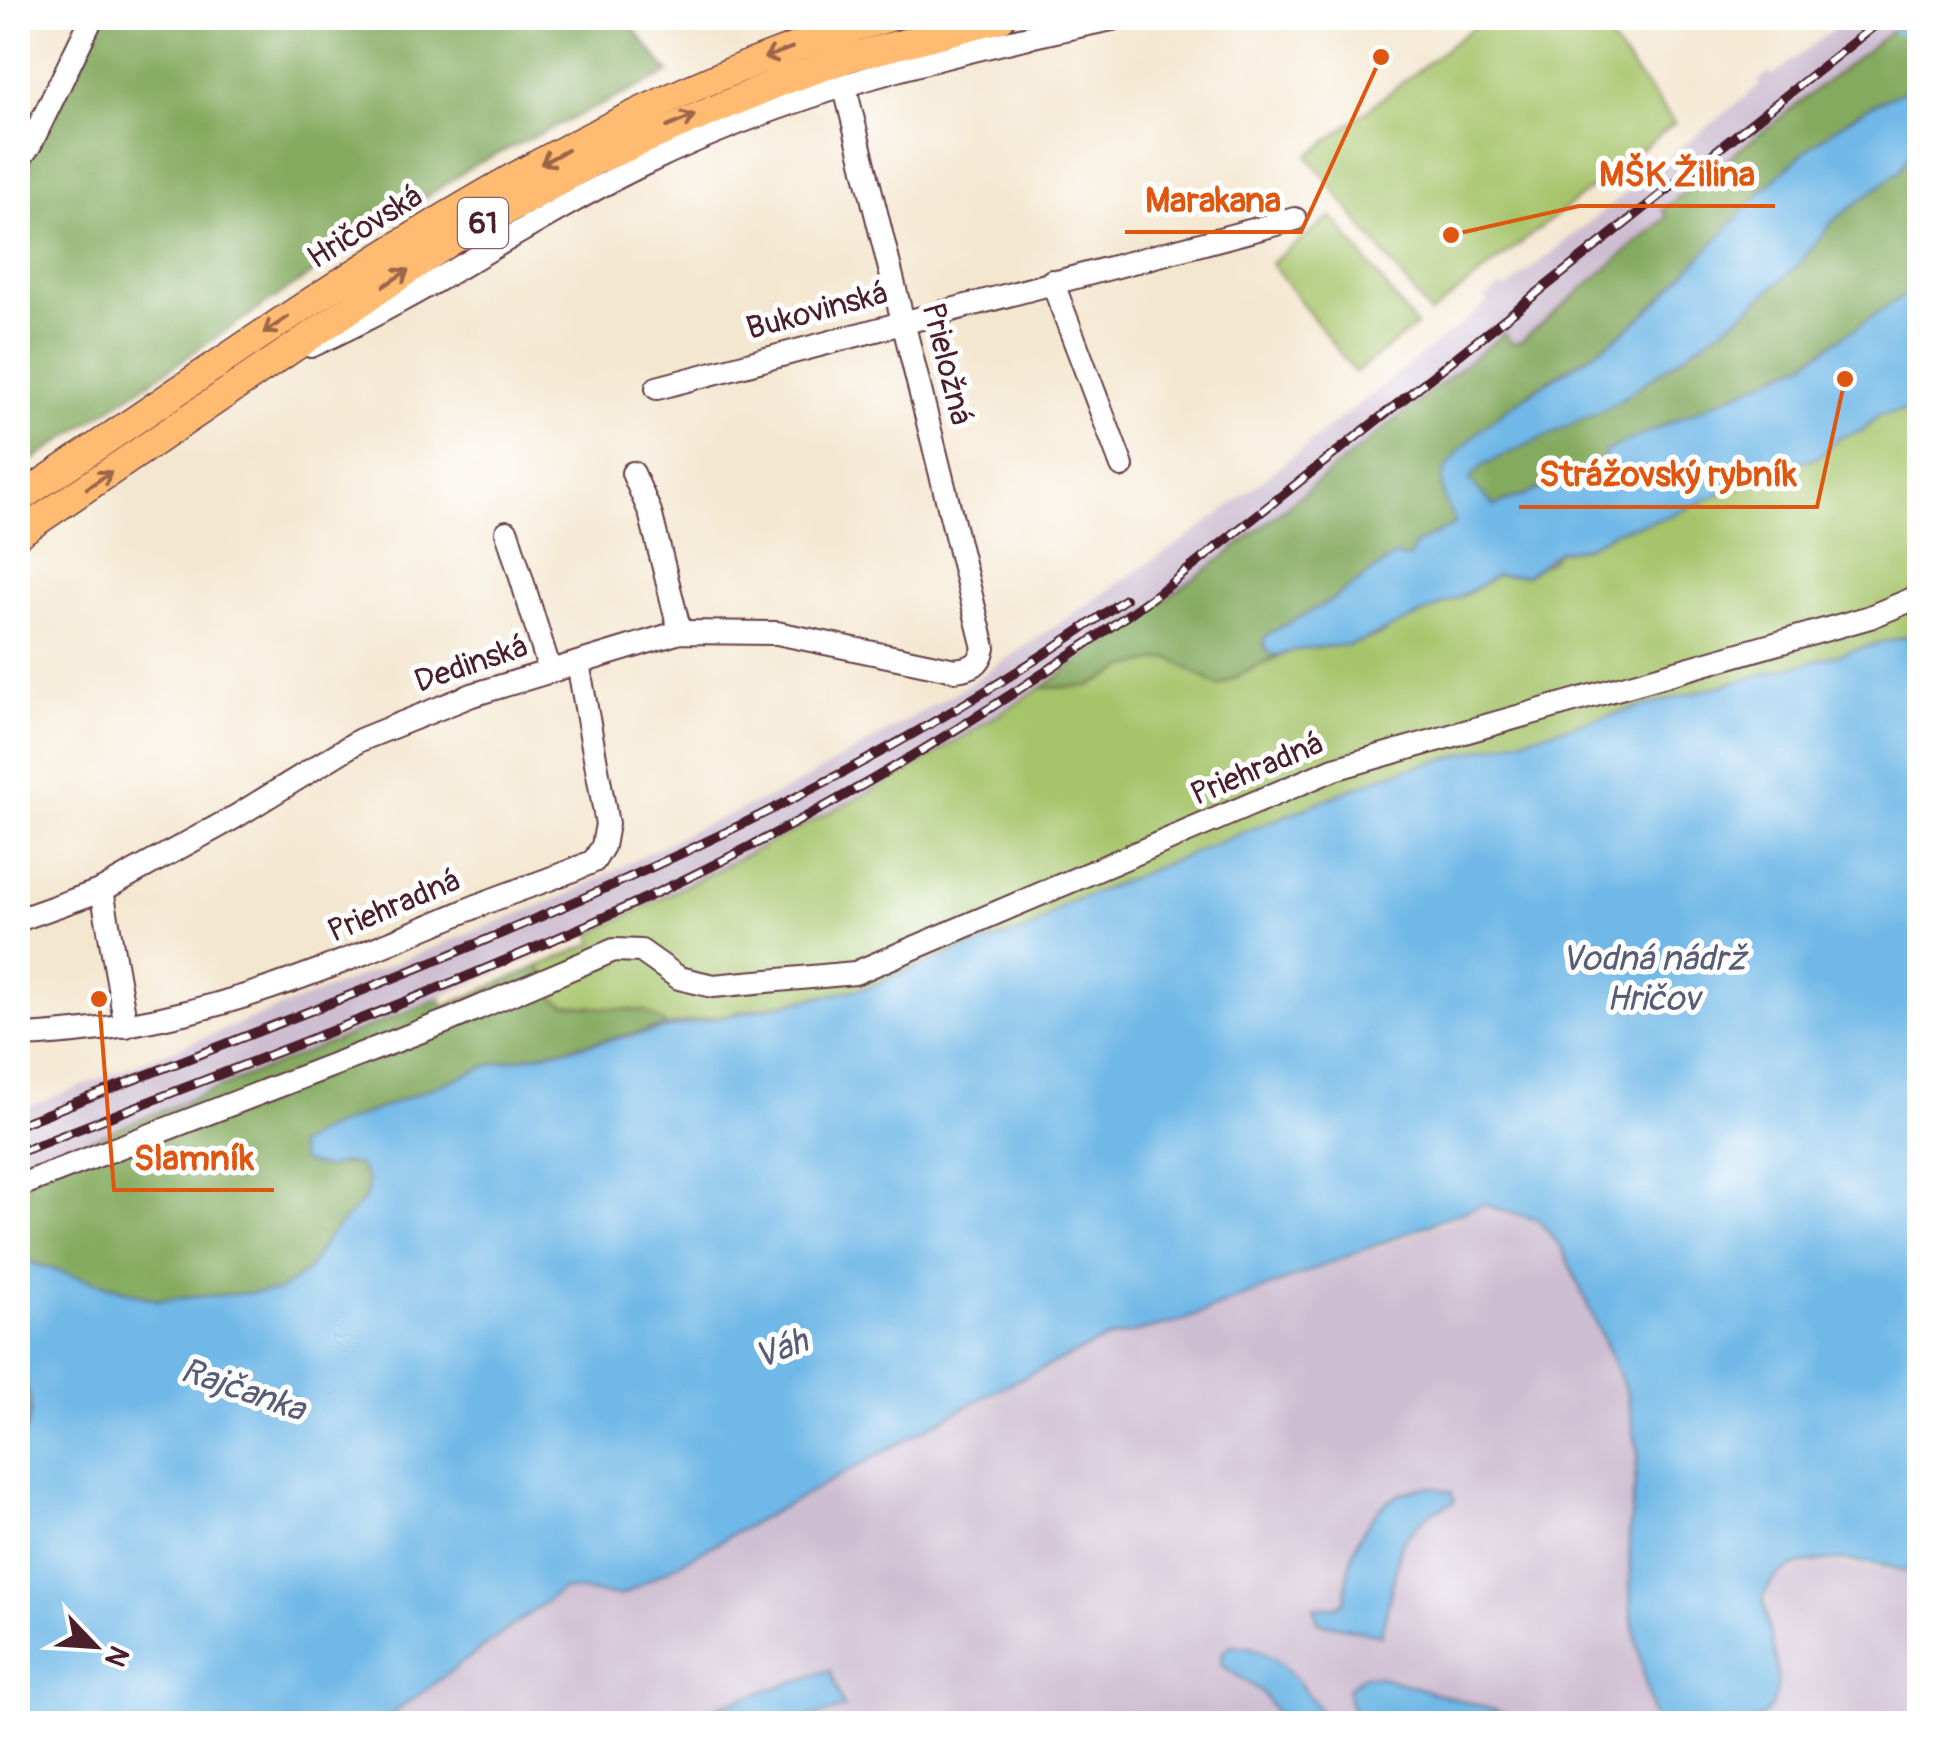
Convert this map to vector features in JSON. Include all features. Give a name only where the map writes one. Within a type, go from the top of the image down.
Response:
[{"type":"main road","name":"Hričovská","points":[[18,499],[344,279],[510,180],[722,76],[886,18]]},
{"type":"main road","name":"Hričovská","points":[[18,534],[451,241],[596,160],[673,124],[799,75],[1001,18]]},
{"type":"street","points":[[18,161],[30,145],[92,18]]},
{"type":"street","name":"Hričovská","points":[[271,364],[379,316],[504,236],[642,165],[844,84],[918,61],[1116,18]]},
{"type":"street","name":"Prieložná","points":[[844,84],[984,648],[982,659]]},
{"type":"street","name":"Bukovinská","points":[[657,388],[1295,220]]},
{"type":"street","points":[[1052,281],[1122,466]]},
{"type":"street","points":[[633,474],[650,512],[680,632]]},
{"type":"street","points":[[507,532],[550,672]]},
{"type":"street","name":"Priehradná","points":[[18,1186],[450,1020],[614,950],[634,949],[680,978],[705,985],[856,973],[1334,769],[1870,617],[1920,596]]},
{"type":"street","name":"Dedinská","points":[[18,920],[102,890],[236,817],[360,740],[472,695],[680,632],[777,632],[955,670],[970,668],[982,659]]},
{"type":"street","name":"Priehradná","points":[[18,1036],[126,1026],[218,1007],[302,980],[594,861],[606,838],[607,818],[578,663]]},
{"type":"street","points":[[102,890],[126,1026]]},
{"type":"shaded area","points":[[1848,18],[1908,18],[1663,211],[1668,217],[1520,341],[1512,343],[1504,334],[1221,559],[988,723],[810,825],[591,934],[18,1169],[18,1111],[572,893],[688,832],[789,789],[966,686],[1203,527],[1488,303],[1485,299],[1500,287],[1506,289],[1629,190],[1626,186],[1638,176],[1645,177],[1760,85],[1758,81],[1769,72],[1773,75]]},
{"type":"shaded area","points":[[1482,1204],[1538,1220],[1562,1248],[1627,1393],[1638,1453],[1629,1537],[1631,1614],[1654,1723],[1538,1723],[1379,1676],[1362,1676],[1375,1721],[1386,1723],[1329,1723],[1269,1652],[1229,1671],[1260,1691],[1284,1723],[380,1724],[563,1589],[620,1596],[1003,1387],[1106,1339],[1179,1322],[1446,1222]],"holes":[[[1432,1487],[1451,1492],[1452,1504],[1427,1515],[1402,1542],[1380,1635],[1320,1605],[1334,1607],[1345,1600],[1355,1549],[1371,1516],[1401,1492]]]},
{"type":"shaded area","points":[[1823,1562],[1919,1574],[1919,1723],[1750,1724],[1760,1719],[1768,1586],[1782,1572]]},
{"type":"green space","points":[[102,18],[625,18],[669,73],[474,165],[18,470],[18,276],[26,252],[15,186],[19,170],[54,116]]},
{"type":"green space","points":[[1485,18],[1593,18],[1675,123],[1430,314],[1308,156]]},
{"type":"green space","points":[[1908,18],[1919,18],[1919,86],[1876,103],[1837,127],[1768,186],[1640,318],[1522,398],[1455,455],[1455,523],[1415,545],[1409,559],[1396,555],[1331,601],[1268,634],[1263,642],[1267,651],[1277,656],[1218,686],[1170,658],[1127,667],[1090,686],[1041,688],[1221,559],[1504,333],[1512,343],[1521,341],[1667,217],[1662,210]]},
{"type":"green space","points":[[1919,133],[1919,285],[1803,364],[1732,396],[1601,467],[1493,506],[1469,480],[1483,465],[1613,405],[1746,311],[1797,266],[1833,221],[1901,170]]},
{"type":"green space","points":[[1332,216],[1416,326],[1355,373],[1271,263]]},
{"type":"green space","points":[[1902,411],[1919,417],[1919,633],[1389,774],[1064,905],[1031,929],[961,950],[868,987],[667,1026],[645,1011],[566,1005],[555,999],[539,966],[594,943],[591,934],[897,778],[1041,688],[1090,686],[1127,667],[1170,658],[1218,686],[1297,648],[1349,645],[1381,635],[1405,618],[1467,594],[1496,575],[1548,563],[1558,551],[1584,548],[1618,530],[1665,518],[1774,470],[1820,456],[1839,437],[1862,431],[1879,415]]},
{"type":"green space","points":[[539,966],[555,999],[566,1005],[645,1011],[667,1026],[493,1064],[323,1131],[297,1146],[302,1161],[360,1165],[368,1181],[366,1198],[328,1237],[307,1271],[278,1291],[156,1300],[18,1259],[18,1169],[440,998],[444,1007]]},
{"type":"green space","points":[[18,1355],[30,1401],[18,1448]]},
{"type":"water","points":[[1919,86],[1919,133],[1901,170],[1833,221],[1797,266],[1746,311],[1613,405],[1483,465],[1469,480],[1494,506],[1601,467],[1606,451],[1803,364],[1919,285],[1919,417],[1902,411],[1879,415],[1862,431],[1839,437],[1820,456],[1774,470],[1665,518],[1618,530],[1584,548],[1558,551],[1526,576],[1496,575],[1448,602],[1358,642],[1277,656],[1267,651],[1263,642],[1268,634],[1331,601],[1396,555],[1409,559],[1415,545],[1455,524],[1444,496],[1443,481],[1448,467],[1465,445],[1512,406],[1641,318],[1802,154],[1877,103]]},
{"type":"water","name":"Vodná nádrž Hričov","points":[[1919,633],[1919,1574],[1832,1561],[1790,1568],[1774,1580],[1764,1597],[1777,1684],[1766,1713],[1750,1724],[1654,1723],[1631,1614],[1629,1537],[1638,1453],[1627,1393],[1562,1248],[1538,1220],[1482,1204],[1179,1322],[1106,1339],[1002,1387],[620,1596],[563,1589],[380,1723],[18,1723],[18,1448],[29,1419],[30,1399],[16,1342],[18,1259],[156,1300],[278,1291],[307,1271],[328,1237],[366,1198],[368,1181],[359,1165],[344,1162],[326,1168],[301,1161],[297,1146],[322,1131],[493,1064],[868,987],[961,950],[1031,929],[1064,905],[1389,774]]},
{"type":"water","points":[[1432,1487],[1451,1492],[1455,1501],[1427,1515],[1402,1542],[1381,1635],[1318,1622],[1314,1607],[1335,1607],[1345,1600],[1358,1541],[1379,1509],[1411,1490]]},
{"type":"water","points":[[1231,1645],[1263,1652],[1276,1660],[1329,1723],[1284,1723],[1260,1691],[1222,1665],[1223,1651]]},
{"type":"water","points":[[830,1670],[844,1708],[790,1723],[685,1723],[688,1716]]},
{"type":"water","points":[[1362,1676],[1378,1676],[1538,1723],[1386,1723],[1358,1713],[1350,1705],[1348,1689]]},
{"type":"waterway","points":[[1895,31],[1907,34],[1920,45]]},
{"type":"railway","points":[[18,1153],[415,998],[572,931],[718,863],[917,753],[1045,672],[1169,585],[1884,18]]},
{"type":"railway","points":[[18,1125],[447,956],[728,831],[864,761],[997,684],[1125,599]]},
{"type":"place","name":"Marakana","points":[[1381,57]]},
{"type":"place","name":"MŠK Žilina","points":[[1451,235]]},
{"type":"place","name":"Strážovský rybník","points":[[1845,379]]},
{"type":"place","name":"Slamník","points":[[99,999]]},
{"type":"water label","name":"Váh","points":[[781,1349]]},
{"type":"water label","name":"Rajčanka","points":[[243,1390]]}]
